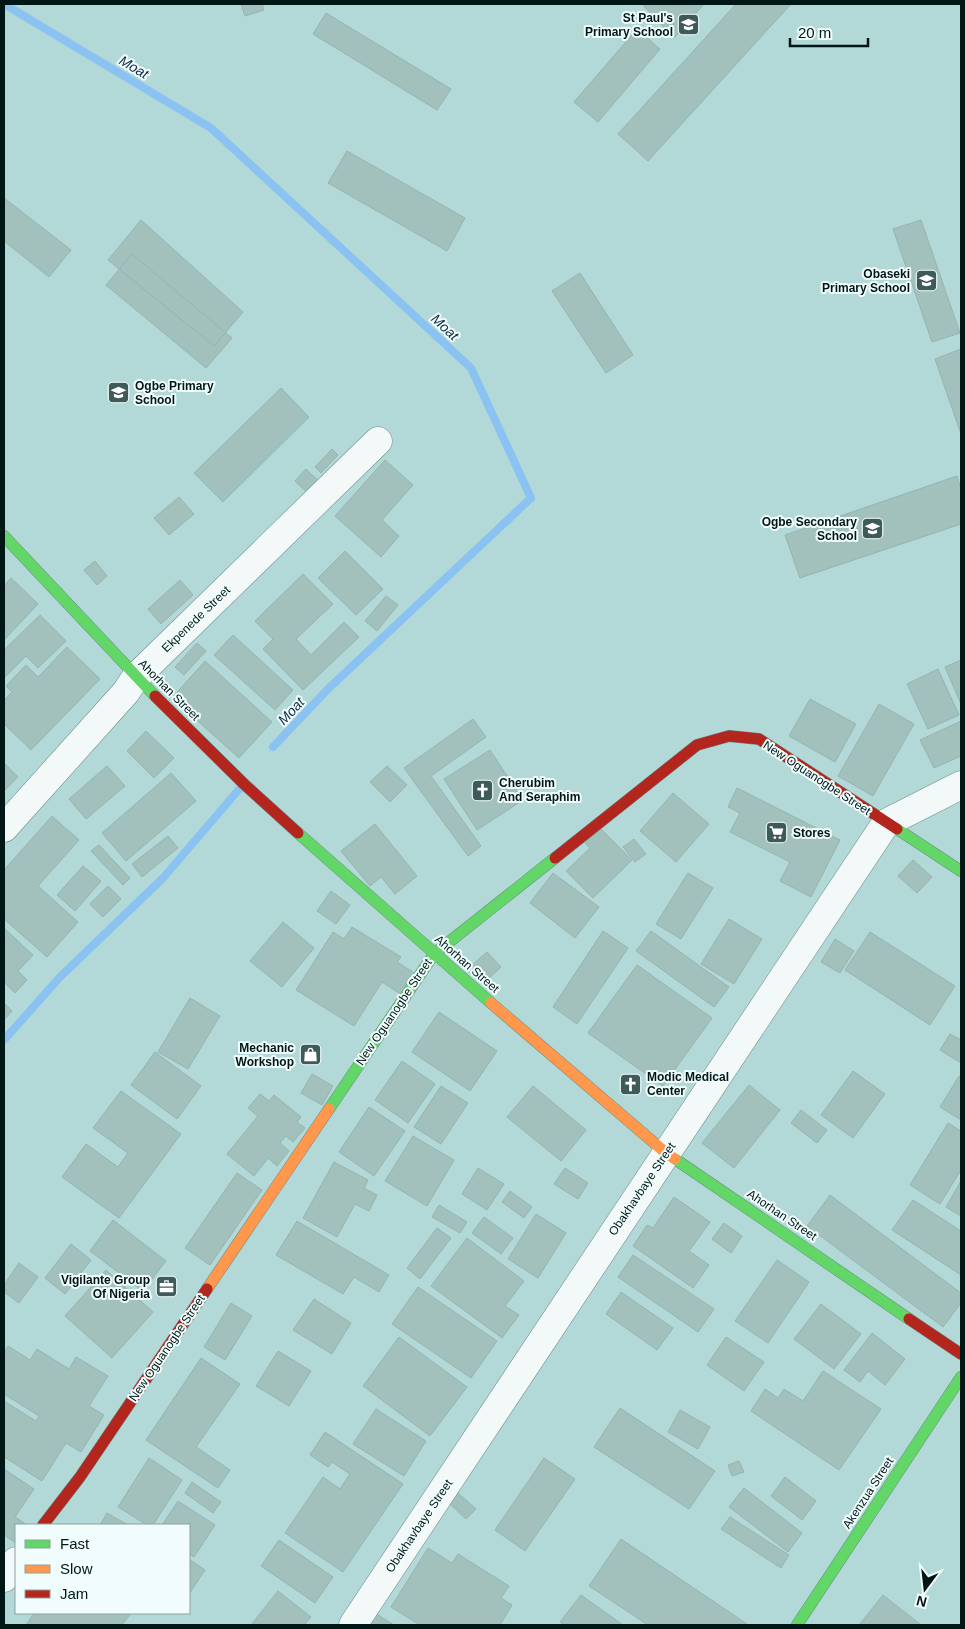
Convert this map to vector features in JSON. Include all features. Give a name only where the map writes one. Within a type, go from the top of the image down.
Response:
[{"type":"street","name":"Ekpenede Street","points":[[4,828],[126,692],[136,677],[378,441]]},
{"type":"street","name":"Ahorhan Street","points":[[4,536],[136,677],[244,784],[434,954],[666,1153],[961,1354]]},
{"type":"street","name":"New Oguanogbe Street","points":[[44,1524],[80,1477],[434,954],[697,744],[729,736],[758,739],[961,871]]},
{"type":"street","name":"Obakhavbaye Street","points":[[353,1625],[886,823],[961,785]]},
{"type":"street","name":"Akenzua Street","points":[[797,1625],[961,1376]]},
{"type":"street","points":[[4,1578],[15,1562]]},
{"type":"building","points":[[241,4],[262,4],[264,10],[245,16]]},
{"type":"building","points":[[642,4],[704,4],[674,38]]},
{"type":"building","points":[[736,4],[791,4],[648,161],[618,134]]},
{"type":"building","points":[[326,13],[451,89],[437,110],[313,34]]},
{"type":"building","points":[[637,29],[660,49],[598,122],[574,102]]},
{"type":"building","points":[[347,151],[465,218],[447,251],[328,183]]},
{"type":"building","points":[[4,198],[71,250],[49,277],[4,241]]},
{"type":"building","points":[[141,220],[243,312],[214,346],[108,260]]},
{"type":"building","name":"Obaseki Primary School","points":[[921,220],[960,333],[932,342],[893,229]]},
{"type":"building","points":[[132,254],[232,338],[206,368],[106,285]]},
{"type":"building","points":[[580,273],[633,355],[606,373],[552,291]]},
{"type":"building","points":[[961,349],[961,434],[935,359]]},
{"type":"building","points":[[281,388],[309,417],[223,502],[194,473]]},
{"type":"building","points":[[332,449],[338,455],[321,473],[315,467]]},
{"type":"building","points":[[385,460],[413,485],[382,520],[399,536],[381,557],[335,516]]},
{"type":"building","points":[[306,469],[325,487],[313,498],[295,481]]},
{"type":"building","name":"Ogbe Secondary School","points":[[957,476],[961,489],[961,524],[800,578],[785,535]]},
{"type":"building","points":[[179,497],[194,514],[169,535],[154,518]]},
{"type":"building","points":[[345,551],[383,589],[356,615],[318,578]]},
{"type":"building","points":[[95,561],[107,576],[97,585],[84,570]]},
{"type":"building","points":[[303,574],[333,604],[296,639],[311,655],[344,622],[359,637],[303,690],[263,649],[273,639],[255,621]]},
{"type":"building","points":[[11,578],[38,604],[4,640],[4,586]]},
{"type":"building","points":[[180,580],[193,595],[161,624],[148,609]]},
{"type":"building","points":[[386,596],[398,605],[377,631],[365,621]]},
{"type":"building","points":[[40,615],[66,641],[38,668],[26,656],[4,678],[4,650]]},
{"type":"building","points":[[233,635],[293,690],[275,710],[214,655]]},
{"type":"building","points":[[197,643],[206,651],[184,675],[175,667]]},
{"type":"building","points":[[67,647],[100,679],[31,750],[4,724],[4,700],[12,692],[6,686],[26,665],[38,677]]},
{"type":"building","points":[[961,660],[961,704],[945,667]]},
{"type":"building","points":[[205,661],[272,722],[239,758],[172,698]]},
{"type":"building","points":[[938,669],[959,715],[928,729],[907,684]]},
{"type":"building","points":[[810,699],[856,724],[835,762],[789,736]]},
{"type":"building","points":[[879,704],[914,724],[873,796],[838,776]]},
{"type":"building","points":[[473,719],[486,737],[431,776],[481,846],[468,856],[404,768]]},
{"type":"building","points":[[961,721],[961,756],[934,768],[920,740]]},
{"type":"building","points":[[146,731],[174,758],[154,778],[127,751]]},
{"type":"building","name":"Cherubim And Seraphim","points":[[490,750],[523,800],[477,830],[444,779]]},
{"type":"building","points":[[4,763],[18,777],[4,791]]},
{"type":"building","points":[[107,766],[125,786],[86,819],[69,799]]},
{"type":"building","points":[[387,766],[407,785],[390,802],[370,782]]},
{"type":"building","points":[[171,773],[196,801],[126,861],[102,833]]},
{"type":"building","points":[[737,788],[840,840],[811,897],[780,881],[790,862],[730,832],[740,813],[728,807]]},
{"type":"building","points":[[673,793],[709,824],[676,862],[640,831]]},
{"type":"building","points":[[52,816],[79,840],[38,886],[78,922],[47,957],[4,919],[4,870]]},
{"type":"building","points":[[375,824],[417,876],[395,894],[381,877],[370,886],[341,851]]},
{"type":"building","points":[[600,828],[632,860],[593,898],[566,871],[590,848],[585,843]]},
{"type":"building","points":[[168,836],[178,848],[142,877],[132,864]]},
{"type":"building","points":[[634,839],[646,854],[635,862],[623,847]]},
{"type":"building","points":[[99,845],[130,878],[123,885],[91,851]]},
{"type":"building","points":[[913,860],[932,877],[917,893],[898,876]]},
{"type":"building","points":[[83,866],[101,881],[75,911],[57,895]]},
{"type":"building","points":[[553,873],[599,907],[575,938],[530,903]]},
{"type":"building","points":[[688,873],[713,888],[681,939],[656,924]]},
{"type":"building","points":[[108,886],[121,899],[103,917],[90,904]]},
{"type":"building","points":[[331,891],[350,905],[336,924],[317,911]]},
{"type":"building","points":[[729,919],[762,939],[734,984],[701,964]]},
{"type":"building","points":[[283,922],[314,948],[282,987],[250,961]]},
{"type":"building","points":[[352,927],[401,957],[397,962],[413,972],[399,993],[382,982],[354,1026],[296,990],[333,932],[344,939]]},
{"type":"building","points":[[4,928],[33,955],[18,971],[27,980],[15,993],[4,982]]},
{"type":"building","points":[[603,931],[628,948],[577,1024],[553,1007]]},
{"type":"building","points":[[651,931],[729,987],[714,1007],[636,951]]},
{"type":"building","points":[[870,932],[955,986],[930,1025],[845,970]]},
{"type":"building","points":[[835,939],[854,951],[840,973],[821,962]]},
{"type":"building","points":[[487,952],[501,967],[487,980],[472,965]]},
{"type":"building","points":[[637,965],[712,1018],[663,1086],[588,1033]]},
{"type":"building","points":[[190,998],[220,1016],[188,1069],[158,1052]]},
{"type":"building","points":[[4,1003],[12,1011],[4,1020]]},
{"type":"building","points":[[439,1012],[497,1051],[470,1091],[412,1052]]},
{"type":"building","points":[[950,1034],[961,1040],[961,1063],[940,1050]]},
{"type":"building","points":[[155,1052],[201,1086],[177,1119],[131,1085]]},
{"type":"building","points":[[402,1061],[435,1084],[408,1123],[375,1100]]},
{"type":"building","points":[[853,1071],[885,1094],[853,1138],[821,1115]]},
{"type":"building","points":[[312,1074],[333,1086],[322,1105],[301,1093]]},
{"type":"building","points":[[959,1076],[961,1077],[961,1120],[940,1107]]},
{"type":"building","points":[[749,1085],[780,1110],[734,1168],[702,1143]]},
{"type":"building","points":[[441,1086],[468,1103],[441,1144],[414,1127]]},
{"type":"building","points":[[533,1086],[586,1130],[561,1161],[507,1117]]},
{"type":"building","points":[[121,1091],[181,1134],[119,1218],[62,1177],[86,1144],[118,1167],[128,1153],[93,1128]]},
{"type":"building","points":[[260,1094],[269,1101],[274,1095],[301,1117],[297,1122],[305,1128],[293,1142],[286,1136],[280,1143],[289,1151],[277,1166],[268,1158],[254,1176],[227,1154],[258,1116],[248,1108]]},
{"type":"building","points":[[369,1107],[405,1131],[374,1176],[339,1152]]},
{"type":"building","points":[[801,1110],[827,1130],[817,1143],[791,1123]]},
{"type":"building","points":[[948,1123],[961,1131],[961,1170],[940,1204],[910,1185]]},
{"type":"building","points":[[413,1136],[454,1160],[427,1206],[385,1181]]},
{"type":"building","points":[[334,1162],[368,1180],[364,1188],[377,1195],[369,1211],[355,1204],[337,1237],[303,1218]]},
{"type":"building","points":[[478,1168],[504,1184],[487,1210],[462,1194]]},
{"type":"building","points":[[565,1168],[588,1183],[578,1199],[554,1184]]},
{"type":"building","points":[[237,1173],[262,1190],[210,1265],[185,1248]]},
{"type":"building","points":[[961,1181],[961,1216],[946,1207]]},
{"type":"building","points":[[510,1191],[532,1207],[524,1218],[502,1202]]},
{"type":"building","points":[[830,1195],[961,1293],[961,1303],[943,1327],[807,1226]]},
{"type":"building","points":[[674,1197],[710,1222],[689,1251],[709,1265],[693,1288],[633,1246],[647,1225],[653,1228]]},
{"type":"building","points":[[913,1200],[961,1231],[961,1275],[892,1230]]},
{"type":"building","points":[[439,1205],[467,1222],[460,1233],[432,1217]]},
{"type":"building","points":[[536,1214],[566,1233],[538,1278],[508,1259]]},
{"type":"building","points":[[484,1217],[513,1238],[501,1254],[472,1233]]},
{"type":"building","points":[[113,1220],[166,1261],[143,1291],[90,1251]]},
{"type":"building","points":[[297,1221],[389,1275],[379,1292],[354,1277],[343,1294],[276,1255]]},
{"type":"building","points":[[724,1223],[742,1236],[731,1253],[712,1239]]},
{"type":"building","points":[[437,1228],[451,1238],[420,1279],[407,1268]]},
{"type":"building","points":[[467,1238],[524,1281],[505,1306],[519,1315],[502,1338],[431,1286]]},
{"type":"building","points":[[71,1244],[91,1260],[65,1294],[45,1278]]},
{"type":"building","points":[[633,1255],[714,1309],[698,1332],[618,1277]]},
{"type":"building","points":[[777,1260],[809,1282],[768,1343],[735,1321]]},
{"type":"building","points":[[19,1263],[38,1277],[19,1303],[4,1292],[4,1285]]},
{"type":"building","points":[[106,1270],[153,1312],[112,1358],[65,1316]]},
{"type":"building","points":[[418,1287],[497,1341],[471,1378],[392,1324]]},
{"type":"building","points":[[621,1292],[673,1328],[657,1350],[606,1314]]},
{"type":"building","points":[[314,1299],[351,1323],[332,1354],[293,1330]]},
{"type":"building","points":[[231,1303],[252,1316],[225,1360],[204,1347]]},
{"type":"building","points":[[821,1304],[861,1334],[834,1369],[794,1339]]},
{"type":"building","points":[[872,1333],[905,1359],[885,1385],[868,1371],[860,1382],[844,1370]]},
{"type":"building","points":[[399,1337],[467,1387],[430,1436],[363,1386]]},
{"type":"building","points":[[726,1337],[764,1362],[744,1391],[707,1365]]},
{"type":"building","points":[[8,1346],[30,1360],[37,1349],[69,1369],[76,1357],[108,1376],[89,1406],[104,1415],[81,1452],[66,1443],[42,1481],[4,1457],[4,1401],[36,1421],[39,1416],[4,1394],[4,1353]]},
{"type":"building","points":[[278,1351],[311,1371],[289,1406],[256,1386]]},
{"type":"building","points":[[201,1358],[240,1384],[196,1447],[230,1470],[218,1488],[146,1440]]},
{"type":"building","points":[[823,1371],[881,1409],[839,1470],[751,1411],[765,1389],[778,1398],[784,1389],[803,1401]]},
{"type":"building","points":[[620,1408],[715,1471],[689,1509],[594,1447]]},
{"type":"building","points":[[376,1409],[426,1441],[404,1476],[353,1444]]},
{"type":"building","points":[[680,1410],[710,1427],[698,1449],[668,1432]]},
{"type":"building","points":[[325,1432],[403,1484],[343,1572],[285,1533],[323,1477],[340,1489],[350,1474],[332,1462],[328,1467],[310,1455]]},
{"type":"building","points":[[149,1458],[182,1480],[154,1524],[145,1524],[118,1507]]},
{"type":"building","points":[[544,1458],[575,1479],[525,1551],[495,1530]]},
{"type":"building","points":[[739,1461],[744,1472],[732,1476],[728,1465]]},
{"type":"building","points":[[4,1469],[34,1489],[15,1517],[26,1524],[15,1524],[15,1542],[4,1535]]},
{"type":"building","points":[[785,1477],[816,1501],[802,1520],[771,1496]]},
{"type":"building","points":[[192,1482],[221,1502],[213,1513],[185,1493]]},
{"type":"building","points":[[744,1488],[802,1533],[788,1552],[729,1507]]},
{"type":"building","points":[[458,1493],[476,1509],[466,1519],[449,1503]]},
{"type":"building","points":[[178,1501],[215,1525],[194,1557],[190,1555],[190,1524],[163,1524]]},
{"type":"building","points":[[107,1513],[126,1524],[101,1524]]},
{"type":"building","points":[[730,1517],[789,1555],[781,1568],[721,1529]]},
{"type":"building","points":[[621,1539],[747,1625],[648,1625],[589,1586]]},
{"type":"building","points":[[279,1540],[333,1577],[315,1603],[261,1566]]},
{"type":"building","points":[[428,1548],[452,1563],[458,1554],[509,1586],[501,1598],[512,1605],[500,1625],[420,1625],[391,1607]]},
{"type":"building","points":[[190,1560],[205,1570],[190,1592]]},
{"type":"building","points":[[278,1591],[311,1617],[304,1625],[251,1625]]},
{"type":"building","points":[[581,1595],[623,1625],[565,1625],[560,1622]]},
{"type":"building","points":[[883,1595],[921,1625],[859,1625]]},
{"type":"building","points":[[375,1613],[394,1625],[368,1625]]},
{"type":"building","points":[[33,1614],[130,1614],[122,1625],[26,1625]]},
{"type":"waterway","name":"Moat","points":[[4,4],[211,128],[471,368],[531,498],[328,689],[273,747]]},
{"type":"waterway","name":"Moat","points":[[4,1040],[60,977],[163,878],[241,787]]},
{"type":"traffic: fast","points":[[4,536],[155,696]]},
{"type":"traffic: fast","points":[[897,829],[961,871]]},
{"type":"traffic: fast","points":[[298,833],[491,1003]]},
{"type":"traffic: fast","points":[[329,1109],[434,954],[555,858]]},
{"type":"traffic: fast","points":[[675,1159],[909,1319]]},
{"type":"traffic: fast","points":[[797,1625],[961,1377]]},
{"type":"traffic: slow","points":[[491,1003],[675,1159]]},
{"type":"traffic: slow","points":[[207,1289],[329,1109]]},
{"type":"traffic: jam","points":[[155,696],[244,784],[298,833]]},
{"type":"traffic: jam","points":[[555,858],[697,745],[729,736],[759,739],[897,829]]},
{"type":"traffic: jam","points":[[44,1524],[80,1477],[207,1289]]},
{"type":"traffic: jam","points":[[909,1319],[961,1354]]},
{"type":"place","name":"St Paul's Primary School","points":[[689,25]]},
{"type":"place","name":"Obaseki Primary School","points":[[926,281]]},
{"type":"place","name":"Ogbe Primary School","points":[[119,393]]},
{"type":"place","name":"Ogbe Secondary School","points":[[873,529]]},
{"type":"place","name":"Cherubim And Seraphim","points":[[483,790]]},
{"type":"place","name":"Stores","points":[[777,833]]},
{"type":"place","name":"Mechanic Workshop","points":[[310,1055]]},
{"type":"place","name":"Modic Medical Center","points":[[631,1084]]},
{"type":"place","name":"Vigilante Group Of Nigeria","points":[[166,1287]]}]
